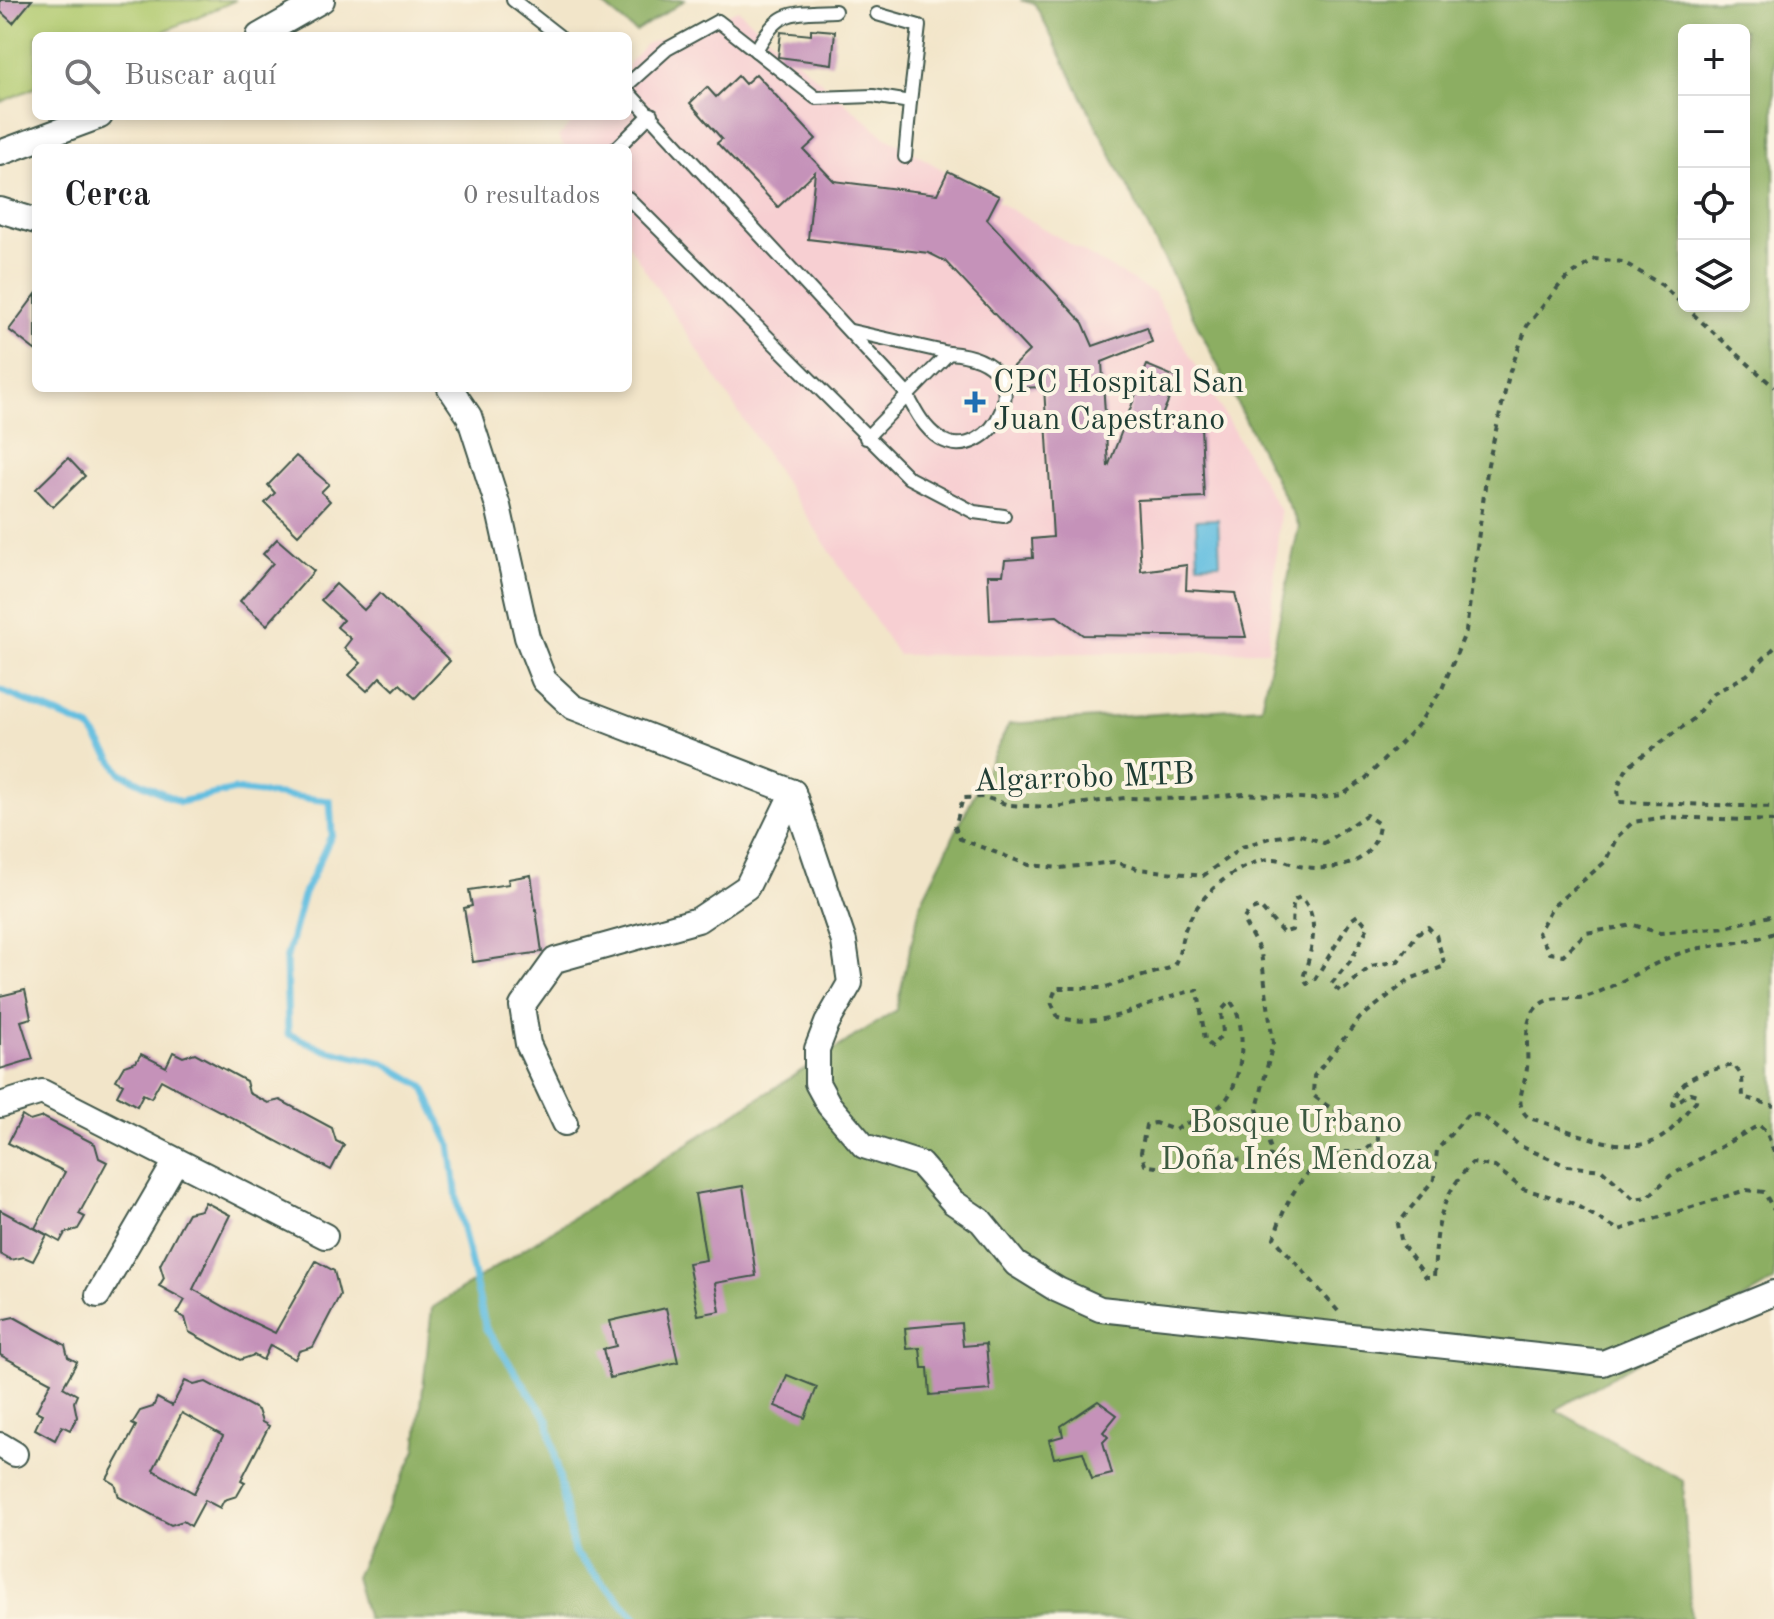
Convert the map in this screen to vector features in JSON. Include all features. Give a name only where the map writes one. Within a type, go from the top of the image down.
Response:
[{"type":"street","points":[[266,32],[322,0]]},
{"type":"street","points":[[0,153],[89,120]]},
{"type":"street","points":[[0,210],[32,220]]},
{"type":"street","points":[[453,392],[469,416],[498,506],[527,637],[544,680],[573,707],[793,792]]},
{"type":"street","points":[[565,1123],[528,1044],[522,1006],[555,960],[698,920],[747,887],[793,792]]},
{"type":"street","points":[[793,792],[844,942],[850,983],[827,1023],[817,1049],[817,1083],[829,1105],[864,1146],[920,1164],[953,1202],[981,1221],[1016,1264],[1058,1290],[1100,1309],[1603,1363],[1774,1293]]},
{"type":"street","points":[[0,1105],[42,1092],[325,1236]]},
{"type":"street","points":[[98,1295],[176,1161]]},
{"type":"lane","points":[[513,0],[554,32]]},
{"type":"lane","points":[[756,51],[768,27],[786,13],[835,11]]},
{"type":"lane","points":[[877,14],[919,26],[905,157]]},
{"type":"lane","points":[[632,80],[667,49],[718,21],[816,98],[873,96],[910,102]]},
{"type":"lane","points":[[632,96],[906,393],[919,419],[941,440],[971,443],[992,429],[1004,408],[1006,388],[993,365],[971,355],[949,353],[849,330]]},
{"type":"lane","points":[[621,144],[651,114]]},
{"type":"lane","points":[[632,202],[909,478],[942,498],[974,512],[1004,516]]},
{"type":"lane","points":[[866,438],[906,393],[949,353]]},
{"type":"path","name":"Algarrobo MTB","points":[[1342,1315],[1274,1238],[1284,1206],[1306,1171],[1329,1152],[1362,1152],[1378,1140],[1378,1125],[1369,1115],[1342,1114],[1313,1095],[1314,1076],[1360,1018],[1410,979],[1445,966],[1436,935],[1428,927],[1418,933],[1398,961],[1371,966],[1341,992],[1331,984],[1351,960],[1368,927],[1358,915],[1351,920],[1315,979],[1307,984],[1303,978],[1313,943],[1312,916],[1307,903],[1301,897],[1293,900],[1292,930],[1283,933],[1260,907],[1249,911],[1243,920],[1261,953],[1273,1043],[1257,1109],[1272,1152],[1269,1161],[1254,1158],[1168,1170],[1145,1165],[1141,1152],[1146,1125],[1155,1123],[1175,1130],[1197,1116],[1212,1113],[1226,1101],[1238,1080],[1242,1039],[1230,1001],[1221,1011],[1223,1033],[1212,1047],[1205,1040],[1198,990],[1128,1014],[1075,1022],[1058,1017],[1051,1002],[1056,988],[1103,988],[1173,967],[1182,953],[1183,936],[1192,913],[1207,892],[1236,872],[1265,859],[1324,867],[1351,863],[1371,851],[1378,842],[1379,824],[1366,815],[1324,843],[1298,834],[1269,838],[1242,847],[1203,876],[1138,869],[1114,862],[1060,868],[1029,865],[960,839],[955,827],[963,798],[984,797],[1009,805],[1052,807],[1125,798],[1185,799],[1244,794],[1314,799],[1342,795],[1365,779],[1417,726],[1442,689],[1466,631],[1488,464],[1510,371],[1527,326],[1563,281],[1595,259],[1623,262],[1662,285],[1678,300]]},
{"type":"path","name":"Algarrobo MTB","points":[[1691,312],[1774,387]]},
{"type":"path","points":[[1774,648],[1747,675],[1713,694],[1692,720],[1628,766],[1618,786],[1619,802],[1774,807]]},
{"type":"path","points":[[1774,821],[1666,817],[1633,822],[1617,837],[1605,862],[1552,907],[1538,933],[1550,953],[1563,955],[1586,933],[1633,925],[1660,933],[1725,927],[1774,915]]},
{"type":"path","points":[[1774,933],[1754,941],[1680,953],[1586,997],[1546,1000],[1533,1011],[1527,1030],[1526,1075],[1518,1102],[1521,1111],[1529,1118],[1625,1147],[1644,1147],[1664,1136],[1696,1101],[1697,1095],[1690,1093],[1673,1105],[1678,1088],[1690,1078],[1710,1070],[1734,1065],[1742,1076],[1743,1097],[1774,1106]]},
{"type":"path","points":[[1774,1152],[1766,1131],[1759,1125],[1670,1176],[1648,1197],[1634,1199],[1602,1170],[1555,1161],[1520,1146],[1484,1117],[1469,1113],[1437,1150],[1434,1179],[1398,1224],[1402,1244],[1426,1277],[1434,1277],[1437,1215],[1457,1179],[1472,1163],[1495,1167],[1523,1189],[1570,1202],[1619,1230],[1746,1190],[1764,1192],[1774,1210]]},
{"type":"shaded area","name":"CPC Hospital San Juan Capestrano","points":[[738,10],[883,135],[1154,293],[1280,511],[1268,651],[898,655],[632,250],[632,144],[562,144],[558,137],[574,120],[632,120],[632,60],[646,44]]},
{"type":"green space","points":[[0,0],[236,0],[162,32],[32,32],[32,89],[1,102]]},
{"type":"green space","points":[[597,0],[685,0],[636,32]]},
{"type":"green space","name":"Bosque Urbano Doña Inés Mendoza","points":[[1020,0],[1774,0],[1774,1281],[1556,1410],[1683,1481],[1691,1619],[367,1619],[355,1577],[416,1450],[432,1308],[896,1010],[921,902],[1009,724],[1261,707],[1299,526],[1035,4]]},
{"type":"water","points":[[1218,519],[1220,563],[1198,564],[1196,520]]},
{"type":"building","points":[[0,0],[32,0],[13,23],[0,11]]},
{"type":"building","points":[[811,29],[835,31],[832,64],[778,57],[781,32],[811,35]]},
{"type":"building","name":"CPC Hospital San Juan Capestrano","points":[[756,74],[816,139],[804,150],[834,181],[937,194],[948,171],[999,196],[987,219],[1083,323],[1093,346],[1147,327],[1152,342],[1102,362],[1108,467],[1147,365],[1178,378],[1157,427],[1201,425],[1204,497],[1137,500],[1141,571],[1187,565],[1186,590],[1235,593],[1246,637],[1083,635],[1057,616],[990,620],[988,575],[1003,575],[1005,560],[1033,558],[1032,539],[1053,537],[1044,387],[1015,388],[1008,371],[1029,351],[945,261],[929,253],[808,239],[815,172],[778,207],[717,143],[722,139],[690,103],[707,87],[716,97],[738,76],[745,84]]},
{"type":"building","points":[[32,299],[32,348],[9,330]]},
{"type":"building","points":[[296,456],[329,484],[321,492],[330,501],[298,535],[265,503],[275,493],[268,485]]},
{"type":"building","points":[[68,458],[85,476],[53,507],[36,489]]},
{"type":"building","points":[[277,539],[314,571],[267,625],[240,601],[273,563],[263,554]]},
{"type":"building","points":[[336,584],[364,610],[380,593],[450,661],[415,698],[400,684],[394,690],[380,677],[367,691],[349,675],[361,663],[344,648],[351,639],[337,627],[343,620],[321,600]]},
{"type":"building","points":[[531,875],[542,952],[473,962],[464,908],[472,906],[469,890],[509,884],[508,879]]},
{"type":"building","points":[[25,990],[31,1018],[21,1021],[33,1059],[0,1069],[0,996]]},
{"type":"building","points":[[173,1052],[183,1057],[195,1053],[246,1081],[249,1093],[268,1103],[280,1100],[332,1128],[336,1141],[344,1145],[331,1170],[161,1080],[151,1098],[143,1094],[137,1106],[117,1095],[123,1084],[116,1080],[124,1066],[136,1062],[141,1054],[166,1067]]},
{"type":"building","points":[[22,1116],[30,1121],[43,1117],[95,1144],[99,1158],[107,1162],[79,1214],[85,1217],[78,1229],[65,1233],[60,1242],[35,1228],[65,1172],[8,1143]]},
{"type":"building","points":[[743,1186],[756,1276],[715,1283],[720,1311],[698,1315],[688,1263],[706,1260],[695,1194]]},
{"type":"building","points":[[205,1202],[230,1215],[193,1289],[246,1319],[275,1333],[316,1261],[334,1271],[340,1295],[313,1347],[299,1351],[295,1359],[270,1345],[263,1360],[254,1355],[240,1360],[189,1332],[185,1318],[177,1314],[185,1300],[159,1286],[164,1278],[160,1265],[180,1227],[188,1213],[201,1210]]},
{"type":"building","points":[[0,1210],[47,1235],[33,1261],[24,1257],[11,1260],[0,1254]]},
{"type":"building","points":[[666,1308],[678,1362],[610,1378],[603,1349],[616,1346],[610,1321]]},
{"type":"building","points":[[14,1317],[65,1345],[68,1357],[77,1362],[63,1387],[77,1395],[74,1402],[77,1417],[70,1430],[62,1426],[55,1440],[35,1429],[42,1414],[36,1411],[51,1382],[0,1355],[0,1320]]},
{"type":"building","points":[[961,1323],[963,1346],[986,1344],[990,1390],[930,1395],[928,1368],[922,1368],[920,1348],[907,1349],[905,1328]]},
{"type":"building","points":[[787,1375],[817,1387],[805,1418],[775,1406]]},
{"type":"building","points":[[185,1381],[194,1385],[206,1382],[258,1410],[262,1422],[269,1426],[241,1480],[245,1482],[237,1496],[224,1500],[220,1508],[205,1500],[191,1526],[183,1521],[171,1525],[119,1497],[115,1484],[107,1479],[136,1426],[132,1424],[140,1411],[153,1407],[157,1398],[172,1406]],"holes":[[[182,1413],[223,1436],[194,1493],[153,1470]]]},
{"type":"building","points":[[1098,1401],[1117,1415],[1103,1432],[1108,1437],[1103,1442],[1112,1474],[1092,1479],[1083,1452],[1054,1458],[1049,1440],[1063,1436],[1061,1426]]},
{"type":"waterway","points":[[0,690],[90,728],[121,773],[180,802],[235,790],[330,801],[332,834],[303,896],[286,960],[288,1034],[326,1050],[384,1063],[423,1086],[450,1144],[458,1206],[486,1329],[548,1420],[574,1552],[637,1619]]},
{"type":"place","name":"CPC Hospital San Juan Capestrano","points":[[975,402]]}]
